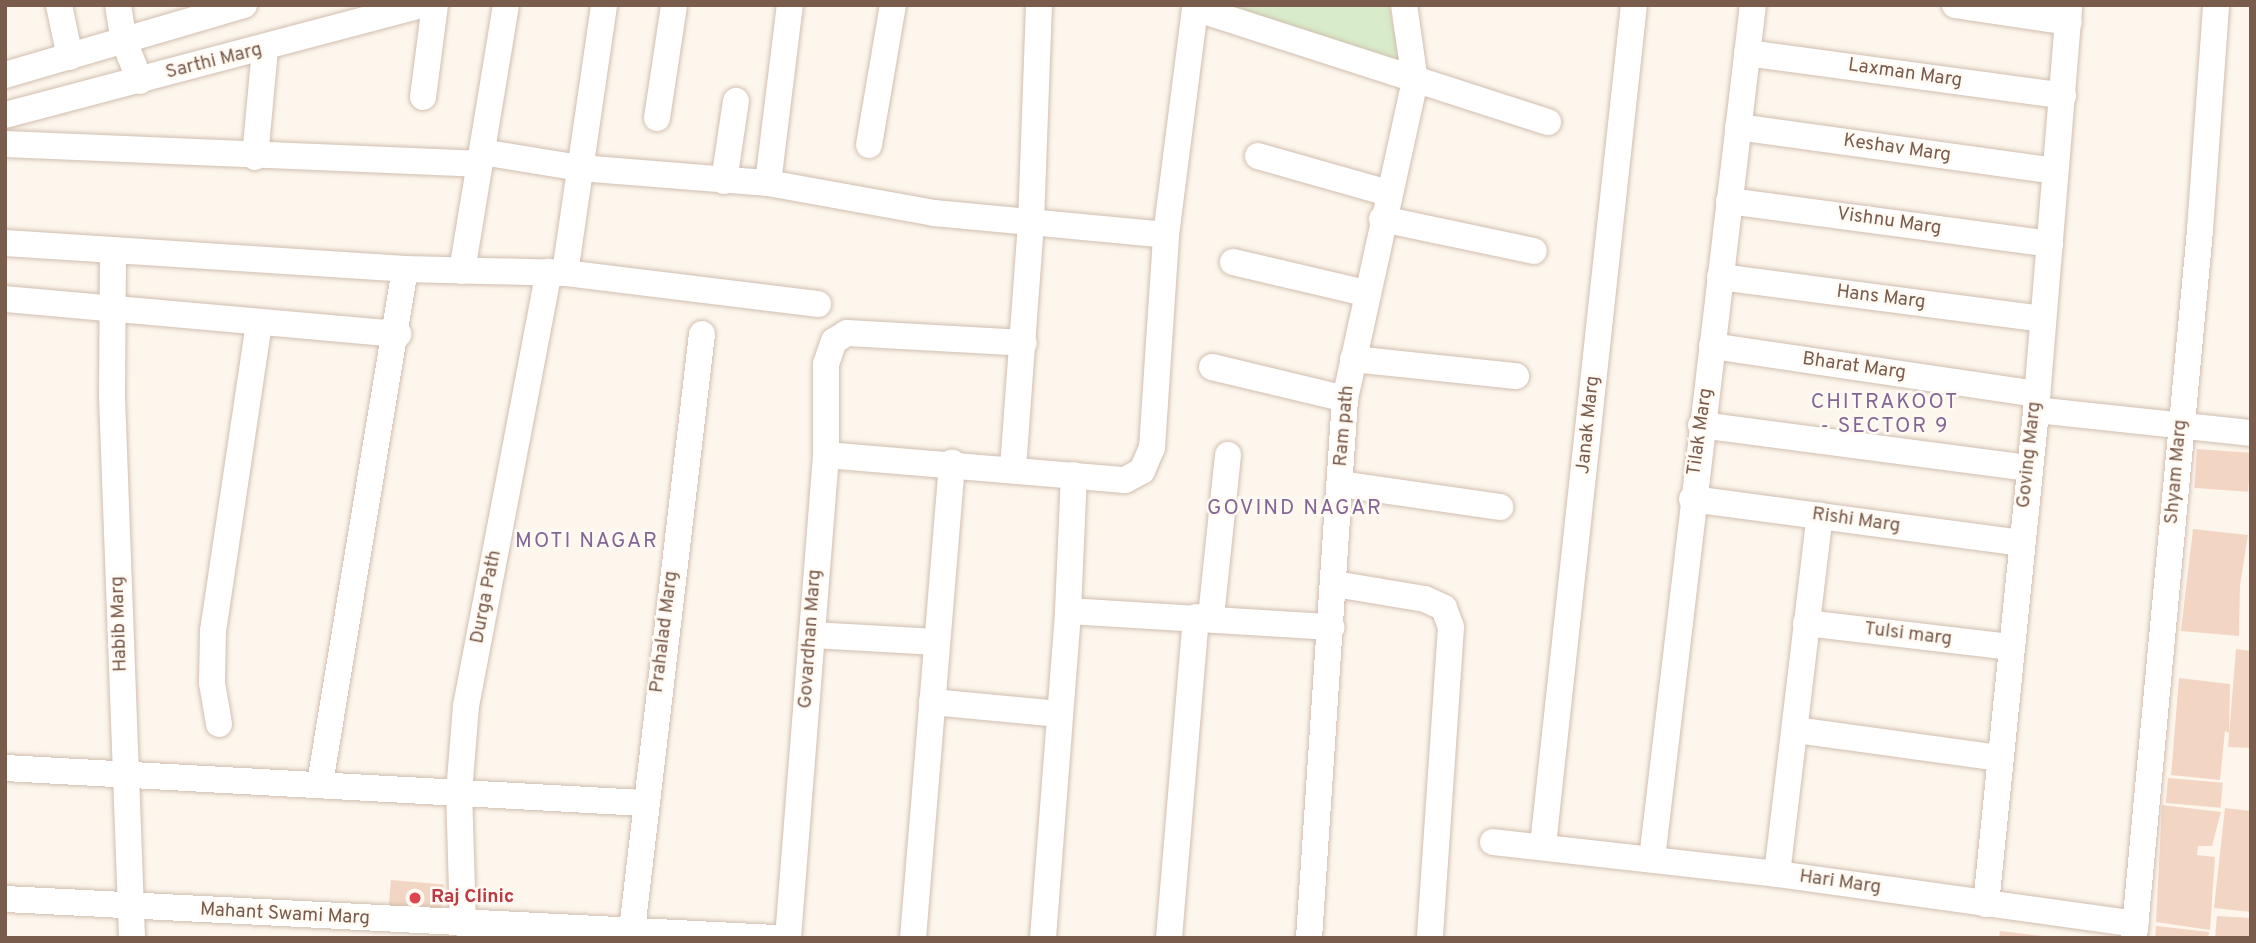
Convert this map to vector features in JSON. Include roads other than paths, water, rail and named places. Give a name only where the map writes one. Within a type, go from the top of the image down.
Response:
[{"type":"street","points":[[59,5],[69,57]]},
{"type":"street","points":[[118,5],[124,41],[140,81]]},
{"type":"street","points":[[5,75],[244,5]]},
{"type":"street","name":"Sarthi Marg","points":[[5,115],[265,49],[422,5]]},
{"type":"street","points":[[424,97],[435,5]]},
{"type":"street","points":[[462,271],[506,5]]},
{"type":"street","name":"Durga Path","points":[[463,924],[459,793],[466,706],[580,168],[604,5]]},
{"type":"street","points":[[657,118],[674,5]]},
{"type":"street","points":[[768,183],[790,5]]},
{"type":"street","points":[[869,145],[893,5]]},
{"type":"street","points":[[1013,468],[1031,223],[1039,5]]},
{"type":"street","name":"Ram path","points":[[1309,938],[1335,584],[1345,399],[1365,293],[1415,81],[1405,5]]},
{"type":"street","name":"Janak Marg","points":[[1544,845],[1634,5]]},
{"type":"street","name":"Tilak Marg","points":[[1652,859],[1692,499],[1753,5]]},
{"type":"street","points":[[1955,5],[2069,14]]},
{"type":"street","name":"Shyam Marg","points":[[2135,931],[2216,5]]},
{"type":"street","points":[[826,455],[1013,468],[1125,480],[1142,471],[1152,448],[1166,235],[1195,9],[1548,122]]},
{"type":"street","name":"Goving Marg","points":[[1986,904],[2037,402],[2069,14]]},
{"type":"street","points":[[255,157],[265,49]]},
{"type":"street","name":"Laxman Marg","points":[[1747,52],[2063,96]]},
{"type":"street","points":[[724,181],[736,101]]},
{"type":"street","name":"Keshav Marg","points":[[1738,127],[2055,170]]},
{"type":"street","points":[[5,145],[255,157],[480,158],[768,183],[934,213],[1166,235]]},
{"type":"street","points":[[1258,156],[1388,193]]},
{"type":"street","name":"Vishnu Marg","points":[[1729,201],[2050,244]]},
{"type":"street","points":[[1382,219],[1534,251]]},
{"type":"street","points":[[5,243],[113,253],[405,269],[462,271],[560,266],[818,304]]},
{"type":"street","name":"Habib Marg","points":[[113,253],[111,310],[132,938]]},
{"type":"street","points":[[1233,262],[1365,293]]},
{"type":"street","points":[[320,783],[362,521],[398,334],[405,269]]},
{"type":"street","name":"Hans Marg","points":[[1720,277],[2042,319]]},
{"type":"street","points":[[5,299],[398,334]]},
{"type":"street","points":[[219,724],[212,683],[213,631],[259,323]]},
{"type":"street","name":"Govardhan Marg","points":[[788,938],[826,455],[826,364],[834,341],[847,333],[1024,343]]},
{"type":"street","name":"Prahalad Marg","points":[[644,933],[644,803],[702,334]]},
{"type":"street","name":"Bharat Marg","points":[[1712,346],[2037,402],[2251,433]]},
{"type":"street","points":[[1353,359],[1516,376]]},
{"type":"street","points":[[1212,367],[1345,399]]},
{"type":"street","points":[[1701,425],[2029,468]]},
{"type":"street","points":[[1169,938],[1203,617],[1228,455]]},
{"type":"street","points":[[913,938],[952,463]]},
{"type":"street","points":[[1043,938],[1068,611],[1074,475]]},
{"type":"street","points":[[1340,484],[1500,507]]},
{"type":"street","name":"Rishi Marg","points":[[1692,499],[2021,543]]},
{"type":"street","points":[[1777,874],[1819,516]]},
{"type":"street","points":[[1335,584],[1425,599],[1444,608],[1451,627],[1430,938]]},
{"type":"street","points":[[1068,611],[1203,617],[1332,627]]},
{"type":"street","name":"Tulsi marg","points":[[1807,622],[2010,648]]},
{"type":"street","points":[[812,635],[937,642]]},
{"type":"street","points":[[932,702],[1059,714]]},
{"type":"street","points":[[1795,730],[2000,758]]},
{"type":"street","points":[[5,768],[320,783],[644,803]]},
{"type":"street","name":"Hari Marg","points":[[1493,842],[1544,845],[1777,874],[1986,904],[2135,931]]},
{"type":"street","name":"Mahant Swami Marg","points":[[5,899],[775,938]]},
{"type":"place","name":"Raj Clinic","points":[[415,898]]},
{"type":"district","name":"CHITRAKOOT - SECTOR 9","points":[[1885,415]]},
{"type":"district","name":"GOVIND NAGAR","points":[[1295,509]]},
{"type":"district","name":"MOTI NAGAR","points":[[587,542]]}]
